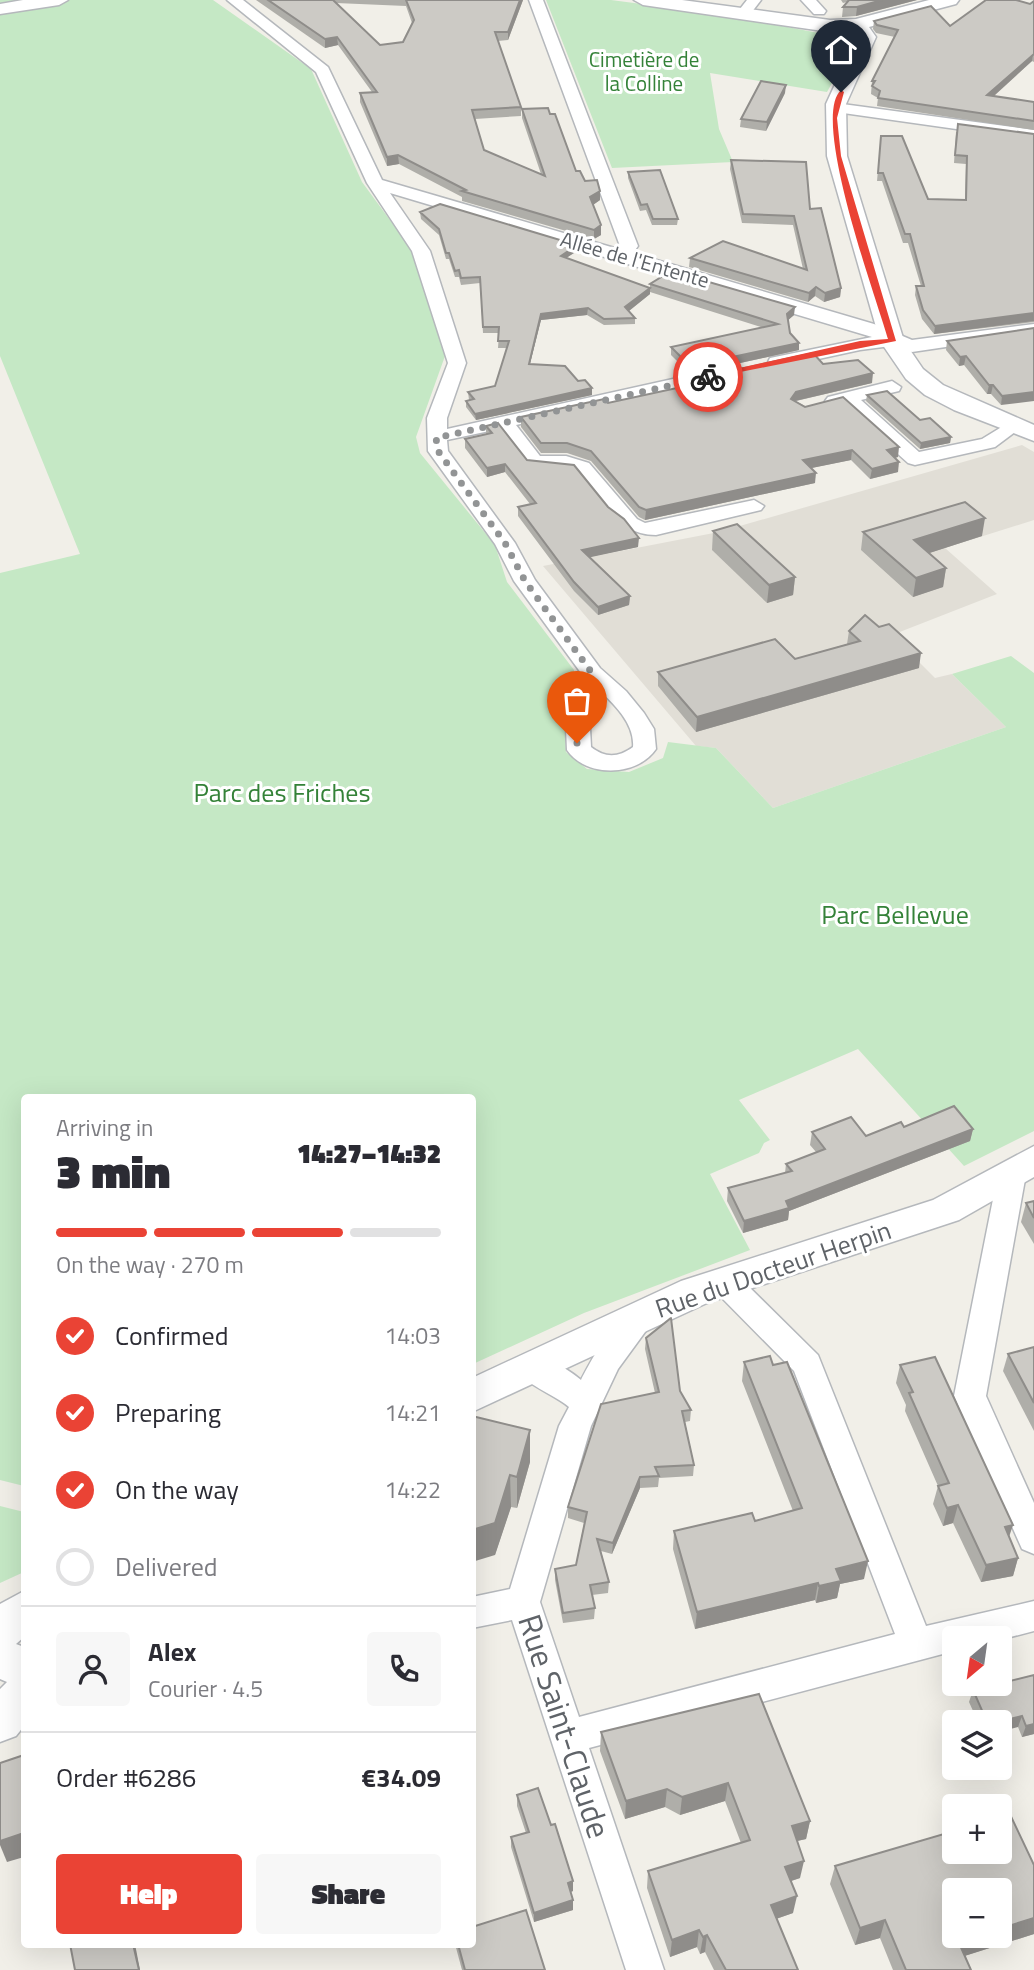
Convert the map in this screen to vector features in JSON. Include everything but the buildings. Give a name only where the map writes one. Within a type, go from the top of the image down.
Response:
[{"type":"street","points":[[0,9],[59,0]]},
{"type":"street","points":[[234,0],[323,70],[375,183],[421,251],[457,363],[437,418],[438,451],[505,543],[525,581],[592,673]]},
{"type":"street","points":[[536,0],[629,246],[622,256]]},
{"type":"street","points":[[643,0],[748,7],[830,26],[857,25],[950,0]]},
{"type":"street","points":[[857,25],[867,37],[835,108],[837,156],[892,341],[899,354],[925,383],[963,405],[1024,430]]},
{"type":"street","points":[[835,108],[1034,135]]},
{"type":"street","name":"Allée de l'Entente","points":[[375,183],[869,328],[892,341]]},
{"type":"street","points":[[436,438],[860,344],[892,341],[912,346],[1034,329]]},
{"type":"street","points":[[814,406],[892,387]]},
{"type":"street","points":[[847,398],[915,459],[988,443],[1024,430]]},
{"type":"street","points":[[504,423],[529,459],[539,463],[556,461],[582,467],[630,523],[641,528],[656,529],[754,506]]},
{"type":"street","points":[[1023,1167],[970,1396],[1034,1539]]},
{"type":"street","name":"Rue du Docteur Herpin","points":[[476,1394],[642,1315],[724,1281],[946,1210],[1023,1167]]},
{"type":"street","points":[[724,1281],[807,1364],[916,1644]]},
{"type":"street","name":"Rue Saint-Claude","points":[[642,1315],[607,1361],[575,1426],[523,1602],[570,1736],[645,1970]]},
{"type":"street","points":[[531,1368],[564,1384],[585,1402]]},
{"type":"street","points":[[476,1612],[523,1602]]},
{"type":"street","points":[[0,1631],[21,1614]]},
{"type":"street","points":[[570,1736],[916,1644],[1034,1616]]},
{"type":"street","points":[[0,1659],[21,1667]]},
{"type":"street","points":[[0,1721],[21,1698]]},
{"type":"shaded area","points":[[1022,445],[1034,452],[1034,520],[945,548],[997,594],[892,635],[935,678],[952,674],[1006,727],[773,808],[716,748],[696,746],[543,566],[719,532]]},
{"type":"green space","points":[[0,0],[213,0],[311,69],[362,182],[412,250],[445,356],[416,437],[420,453],[495,545],[507,582],[574,670],[573,697],[565,728],[566,752],[587,769],[629,772],[663,758],[668,742],[716,748],[773,808],[1006,727],[952,674],[1011,656],[1034,673],[1034,1131],[964,1166],[858,1049],[739,1100],[770,1140],[764,1143],[759,1153],[710,1174],[750,1250],[584,1313],[476,1363],[476,1094],[21,1094],[21,1485],[0,1480],[0,573],[80,554],[0,356]]},
{"type":"green space","name":"Cimetière de la Colline","points":[[546,0],[611,0],[718,14],[856,40],[827,92],[710,73],[719,129],[733,162],[612,168]]},
{"type":"green space","points":[[0,1506],[21,1511],[21,1573],[0,1583]]},
{"type":"way so far","points":[[577,743],[578,728],[592,673],[581,654],[525,581],[505,543],[438,451],[436,438],[708,377]]},
{"type":"route","points":[[708,377],[860,344],[892,341],[887,314],[837,156],[834,118],[841,92]]},
{"type":"park label","name":"Parc des Friches","points":[[282,792]]},
{"type":"park label","name":"Parc Bellevue","points":[[895,914]]}]
